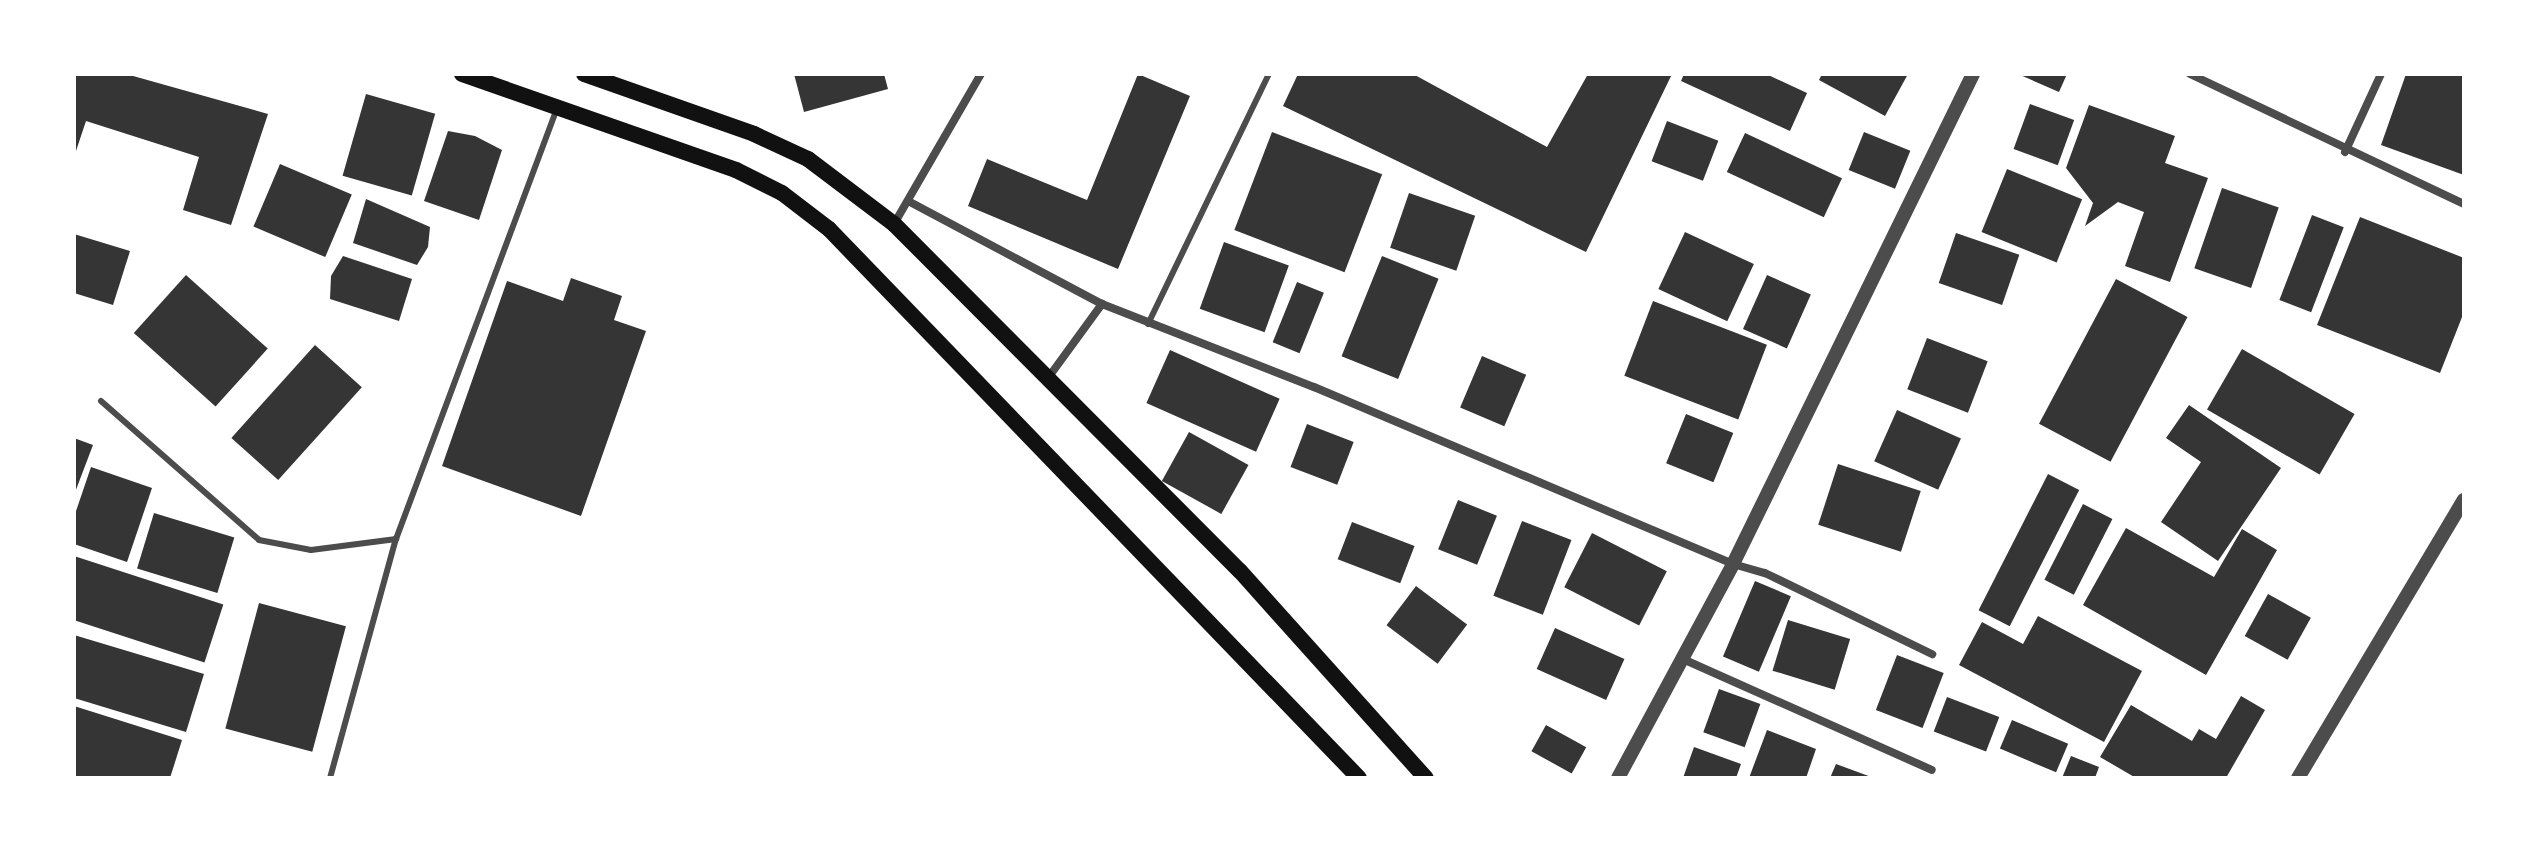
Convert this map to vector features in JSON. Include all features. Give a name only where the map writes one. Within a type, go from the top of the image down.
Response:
[{"type":"main road","points":[[462,74],[736,170],[782,193],[829,229],[1359,778]]},
{"type":"main road","points":[[584,74],[754,134],[808,159],[894,224],[1240,571],[1426,778]]},
{"type":"street","points":[[894,224],[910,202],[981,74]]},
{"type":"street","points":[[1618,778],[1685,660],[1973,74]]},
{"type":"street","points":[[2190,74],[2345,152],[2464,204]]},
{"type":"street","points":[[2345,152],[2381,74]]},
{"type":"street","points":[[910,202],[1102,304],[1314,387],[1733,564],[1765,573],[1932,654]]},
{"type":"street","points":[[1048,378],[1102,304]]},
{"type":"street","points":[[2298,778],[2464,500]]},
{"type":"street","points":[[1685,660],[1932,770]]},
{"type":"lane","points":[[1148,324],[1269,74]]},
{"type":"lane","points":[[330,778],[396,539],[557,109]]},
{"type":"lane","points":[[101,401],[259,540],[311,550],[396,539]]},
{"type":"building","points":[[74,74],[126,74],[268,114],[231,225],[183,210],[199,157],[86,121],[74,157]]},
{"type":"building","points":[[794,74],[884,74],[888,89],[804,112]]},
{"type":"building","points":[[1138,74],[1190,96],[1118,269],[968,206],[987,159],[1087,200]]},
{"type":"building","points":[[1298,74],[1413,74],[1547,147],[1588,74],[1672,74],[1586,252],[1283,106]]},
{"type":"building","points":[[1684,74],[1766,74],[1807,93],[1790,131],[1681,81]]},
{"type":"building","points":[[1822,74],[1908,74],[1885,116],[1819,80]]},
{"type":"building","points":[[2018,74],[2067,74],[2059,92]]},
{"type":"building","points":[[2406,74],[2464,74],[2464,175],[2381,145]]},
{"type":"building","points":[[366,94],[435,114],[412,196],[343,176]]},
{"type":"building","points":[[2030,104],[2074,120],[2058,165],[2014,149]]},
{"type":"building","points":[[2089,105],[2175,136],[2165,163],[2208,178],[2170,282],[2125,266],[2144,212],[2118,202],[2085,226],[2093,203],[2066,168]]},
{"type":"building","points":[[1667,121],[1718,141],[1703,181],[1652,161]]},
{"type":"building","points":[[448,131],[475,136],[502,150],[479,220],[424,201]]},
{"type":"building","points":[[1272,132],[1382,174],[1345,272],[1234,230]]},
{"type":"building","points":[[1864,132],[1910,151],[1895,189],[1849,170]]},
{"type":"building","points":[[1745,133],[1842,178],[1824,217],[1727,172]]},
{"type":"building","points":[[280,164],[352,194],[325,257],[253,227]]},
{"type":"building","points":[[2007,169],[2082,199],[2057,262],[1982,232]]},
{"type":"building","points":[[2222,188],[2279,208],[2251,288],[2194,268]]},
{"type":"building","points":[[1409,193],[1475,216],[1456,271],[1390,248]]},
{"type":"building","points":[[366,199],[430,227],[428,247],[417,265],[353,243]]},
{"type":"building","points":[[2312,215],[2344,227],[2311,312],[2279,300]]},
{"type":"building","points":[[2360,217],[2464,258],[2464,312],[2440,373],[2317,325]]},
{"type":"building","points":[[1685,232],[1754,264],[1727,321],[1658,289]]},
{"type":"building","points":[[1956,233],[2019,255],[2002,305],[1939,283]]},
{"type":"building","points":[[74,234],[130,251],[113,305],[74,293]]},
{"type":"building","points":[[1224,242],[1289,266],[1265,332],[1200,309]]},
{"type":"building","points":[[343,256],[412,279],[399,321],[330,299],[331,276]]},
{"type":"building","points":[[1382,256],[1439,279],[1398,379],[1342,356]]},
{"type":"building","points":[[186,275],[268,349],[216,407],[134,333]]},
{"type":"building","points":[[1767,275],[1811,295],[1787,348],[1743,329]]},
{"type":"building","points":[[571,278],[622,296],[614,320],[646,331],[581,516],[442,466],[507,281],[563,301]]},
{"type":"building","points":[[2116,279],[2188,317],[2111,462],[2039,424]]},
{"type":"building","points":[[1297,282],[1324,293],[1300,353],[1273,342]]},
{"type":"building","points":[[1653,301],[1767,345],[1738,419],[1624,376]]},
{"type":"building","points":[[1927,338],[1988,361],[1968,413],[1907,389]]},
{"type":"building","points":[[315,345],[362,387],[278,480],[231,438]]},
{"type":"building","points":[[2242,349],[2355,414],[2320,475],[2207,410]]},
{"type":"building","points":[[1170,350],[1280,399],[1256,452],[1146,403]]},
{"type":"building","points":[[1482,356],[1526,375],[1504,426],[1460,408]]},
{"type":"building","points":[[2189,405],[2281,468],[2218,561],[2161,522],[2201,462],[2166,438]]},
{"type":"building","points":[[1897,410],[1961,438],[1938,490],[1874,461]]},
{"type":"building","points":[[1686,414],[1733,433],[1713,482],[1666,463]]},
{"type":"building","points":[[1307,424],[1354,442],[1337,485],[1291,467]]},
{"type":"building","points":[[1189,432],[1248,465],[1221,514],[1162,481]]},
{"type":"building","points":[[74,438],[93,445],[74,495]]},
{"type":"building","points":[[1838,464],[1921,491],[1901,552],[1818,525]]},
{"type":"building","points":[[91,467],[152,488],[127,562],[74,544],[74,517]]},
{"type":"building","points":[[2048,474],[2079,490],[2010,626],[1979,610]]},
{"type":"building","points":[[1458,500],[1497,516],[1477,565],[1438,549]]},
{"type":"building","points":[[2083,504],[2112,519],[2074,595],[2044,580]]},
{"type":"building","points":[[154,513],[234,538],[217,593],[137,568]]},
{"type":"building","points":[[1522,521],[1571,540],[1543,615],[1493,596]]},
{"type":"building","points":[[1352,522],[1415,546],[1400,583],[1338,559]]},
{"type":"building","points":[[2126,528],[2214,577],[2242,529],[2277,550],[2206,675],[2083,605]]},
{"type":"building","points":[[1592,533],[1667,571],[1639,625],[1564,587]]},
{"type":"building","points":[[74,556],[223,605],[204,663],[74,620]]},
{"type":"building","points":[[1755,581],[1791,596],[1759,672],[1723,656]]},
{"type":"building","points":[[1416,586],[1467,625],[1438,664],[1387,625]]},
{"type":"building","points":[[2268,594],[2311,618],[2288,660],[2245,636]]},
{"type":"building","points":[[259,603],[346,626],[312,752],[225,729]]},
{"type":"building","points":[[2038,616],[2142,671],[2104,742],[1959,665],[1982,622],[2023,644]]},
{"type":"building","points":[[1788,620],[1850,639],[1835,690],[1773,671]]},
{"type":"building","points":[[1555,628],[1624,659],[1606,700],[1537,669]]},
{"type":"building","points":[[74,635],[204,674],[186,732],[74,698]]},
{"type":"building","points":[[1897,655],[1944,673],[1923,728],[1876,710]]},
{"type":"building","points":[[1719,689],[1760,704],[1745,747],[1703,732]]},
{"type":"building","points":[[2241,696],[2265,710],[2226,778],[2136,778],[2100,757],[2131,705],[2192,741],[2199,729],[2216,739]]},
{"type":"building","points":[[1947,697],[1999,717],[1986,752],[1934,732]]},
{"type":"building","points":[[74,706],[182,740],[170,778],[74,778]]},
{"type":"building","points":[[2012,720],[2068,744],[2056,772],[2000,749]]},
{"type":"building","points":[[1546,725],[1586,747],[1572,774],[1531,751]]},
{"type":"building","points":[[1767,730],[1816,749],[1806,778],[1749,778]]},
{"type":"building","points":[[1694,747],[1741,764],[1736,778],[1683,778]]},
{"type":"building","points":[[2071,756],[2099,767],[2095,778],[2062,778]]},
{"type":"building","points":[[1836,764],[1874,778],[1830,778]]}]
